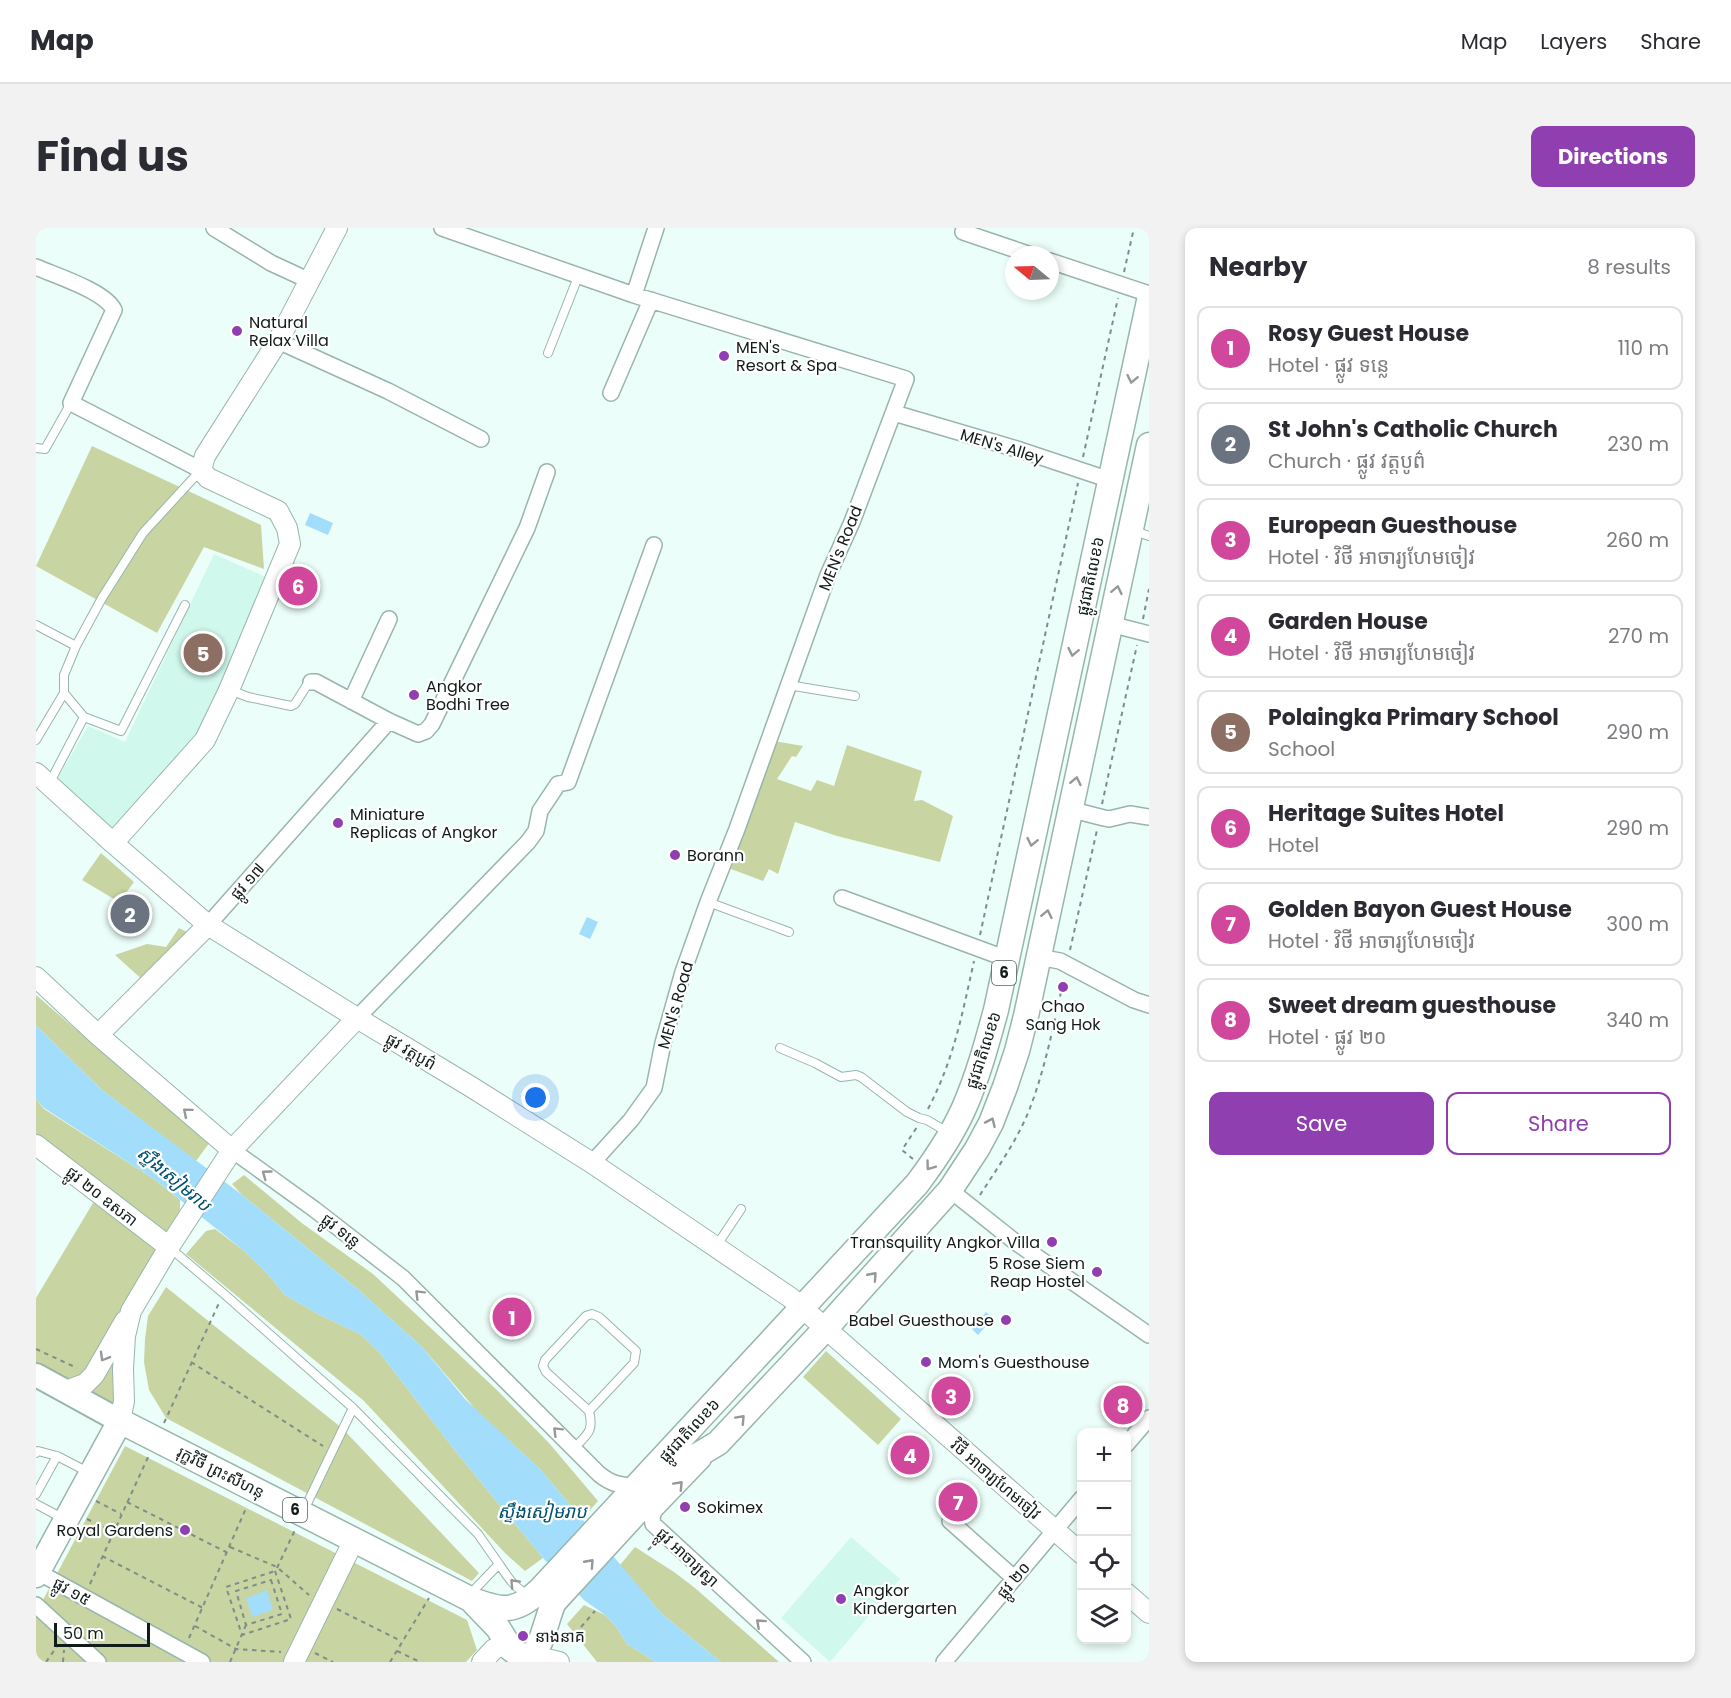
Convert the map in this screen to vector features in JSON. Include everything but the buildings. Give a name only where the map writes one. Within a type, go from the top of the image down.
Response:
[{"type":"main road","name":"ផ្លូវជាតិលេខ៦","points":[[614,1524],[637,1485],[903,1199],[928,1169],[964,1109],[986,1047],[996,1010],[1149,301]]},
{"type":"main road","name":"ផ្លូវជាតិលេខ៦","points":[[547,1592],[614,1524],[678,1467],[718,1443],[825,1329],[950,1190],[962,1174],[991,1123],[1017,1051],[1110,624],[1140,530],[1149,445]]},
{"type":"main road","name":"រុក្ខវិថី ព្រះសីហនុ","points":[[36,1375],[470,1599]]},
{"type":"main road","points":[[37,1574],[120,1420]]},
{"type":"main road","points":[[530,1655],[518,1654],[507,1644],[508,1632],[512,1624],[547,1592]]},
{"type":"main road","name":"6","points":[[470,1599],[491,1607],[508,1609],[547,1592],[551,1608],[538,1648],[530,1655]]},
{"type":"main road","name":"6","points":[[470,1599],[493,1622],[507,1644]]},
{"type":"street","points":[[214,228],[271,263],[310,281]]},
{"type":"street","points":[[201,470],[204,456],[278,341],[337,228]]},
{"type":"street","name":"MEN's Road","points":[[442,228],[578,277],[906,379],[852,522],[828,575],[737,830],[683,972],[663,1043],[654,1088],[631,1120],[592,1163]]},
{"type":"street","points":[[634,295],[656,228]]},
{"type":"street","points":[[963,232],[1005,246]]},
{"type":"street","points":[[1059,264],[1149,294]]},
{"type":"street","points":[[36,267],[98,293],[112,305],[114,310],[71,402],[201,470],[208,478],[278,511],[287,528],[290,544],[229,690],[205,740],[113,843]]},
{"type":"street","points":[[611,393],[651,300]]},
{"type":"street","points":[[278,341],[388,391],[482,439]]},
{"type":"street","name":"MEN's Alley","points":[[894,413],[1110,480]]},
{"type":"street","points":[[311,682],[316,682],[418,734],[426,730],[432,724],[527,528],[547,472]]},
{"type":"street","points":[[66,1391],[85,1384],[94,1375],[169,1248],[232,1150],[536,831],[540,811],[558,784],[568,782],[654,545]]},
{"type":"street","points":[[351,701],[388,618]]},
{"type":"street","points":[[1110,624],[1143,631]]},
{"type":"street","name":"ផ្លូវ ១៧","points":[[98,1035],[208,925],[389,721]]},
{"type":"street","name":"ផ្លូវ វត្តបូព៌","points":[[42,779],[208,925],[592,1163],[716,1246],[802,1308]]},
{"type":"street","points":[[1069,809],[1109,819],[1130,814],[1149,817]]},
{"type":"street","points":[[842,898],[1007,959]]},
{"type":"street","points":[[1038,957],[1060,961],[1134,1000],[1149,1005]]},
{"type":"street","name":"ផ្លូវ ទន្លេ","points":[[36,977],[98,1035],[232,1150],[314,1209],[403,1278],[607,1481],[623,1486],[637,1485]]},
{"type":"street","name":"ផ្លូវ ២០ ឧសភា","points":[[36,1145],[169,1248]]},
{"type":"street","points":[[950,1190],[1014,1241],[1149,1335]]},
{"type":"street","name":"វិថី អាចារ្យហែមចៀវ","points":[[802,1308],[1077,1550]]},
{"type":"street","points":[[120,1420],[124,1401],[125,1336],[131,1311]]},
{"type":"street","points":[[1131,1439],[1149,1418]]},
{"type":"street","name":"ផ្លូវ អាចារ្យស្វា","points":[[718,1443],[654,1511],[653,1524],[803,1662]]},
{"type":"street","name":"ផ្លូវ ២០","points":[[944,1662],[1077,1504]]},
{"type":"street","points":[[950,1521],[1014,1578]]},
{"type":"street","points":[[292,1653],[316,1598],[354,1540]]},
{"type":"street","name":"ផ្លូវ ១៥","points":[[37,1574],[202,1662]]},
{"type":"street","points":[[1131,1597],[1149,1613]]},
{"type":"street","points":[[36,1605],[98,1662]]},
{"type":"street","points":[[482,1662],[494,1649],[507,1644]]},
{"type":"street","points":[[530,1655],[559,1662]]},
{"type":"lane","points":[[548,353],[578,277]]},
{"type":"lane","points":[[36,448],[45,449],[71,402]]},
{"type":"lane","points":[[36,740],[64,693],[64,675],[76,646],[102,598],[143,533],[201,470]]},
{"type":"lane","points":[[64,693],[84,717],[121,731],[185,605]]},
{"type":"lane","points":[[36,625],[76,646]]},
{"type":"lane","points":[[229,690],[248,697],[291,706],[311,682]]},
{"type":"lane","points":[[788,686],[855,696]]},
{"type":"lane","points":[[42,779],[84,717]]},
{"type":"lane","points":[[708,902],[789,932]]},
{"type":"lane","points":[[780,1048],[841,1077],[861,1077],[907,1112],[951,1134]]},
{"type":"lane","points":[[716,1246],[741,1209]]},
{"type":"lane","points":[[169,1248],[353,1408],[478,1534],[509,1579],[522,1592],[547,1592]]},
{"type":"lane","points":[[574,1448],[590,1431],[592,1425],[589,1411],[546,1372],[543,1366],[545,1360],[586,1316],[592,1314],[599,1317],[636,1351],[636,1357],[634,1363],[589,1411]]},
{"type":"lane","points":[[302,1514],[353,1408]]},
{"type":"lane","points":[[36,1453],[38,1451],[57,1455]]},
{"type":"lane","points":[[36,1504],[77,1499],[57,1455]]},
{"type":"lane","points":[[36,1494],[57,1455]]},
{"type":"lane","points":[[470,1599],[475,1589],[499,1564]]},
{"type":"path","points":[[928,1169],[902,1150],[941,1083],[958,1035],[1134,228]]},
{"type":"path","points":[[1069,956],[1143,631],[1149,589]]},
{"type":"path","points":[[972,1208],[1006,1155],[1029,1109],[1044,1065],[1064,979]]},
{"type":"path","points":[[36,1349],[94,1375]]},
{"type":"path","points":[[191,1362],[332,1452]]},
{"type":"path","points":[[183,1652],[254,1489]]},
{"type":"path","points":[[77,1499],[122,1514]]},
{"type":"path","points":[[77,1499],[113,1532]]},
{"type":"path","points":[[127,1502],[227,1552]]},
{"type":"path","points":[[246,1625],[282,1614],[271,1580],[302,1514]]},
{"type":"path","points":[[229,1547],[276,1569],[316,1598],[402,1642]]},
{"type":"path","points":[[102,1556],[203,1608]]},
{"type":"path","points":[[242,1635],[291,1619],[276,1569]]},
{"type":"path","points":[[242,1635],[226,1587],[276,1569]]},
{"type":"path","points":[[230,1662],[246,1625],[236,1591],[271,1580]]},
{"type":"path","points":[[390,1662],[438,1582]]},
{"type":"path","points":[[581,1627],[595,1611]]},
{"type":"path","points":[[195,1626],[236,1649],[292,1653],[333,1662]]},
{"type":"path","points":[[46,1662],[66,1633]]},
{"type":"path","points":[[397,1651],[420,1662]]},
{"type":"shaded area","points":[[214,554],[270,579],[202,736],[113,829],[58,778],[88,726],[125,742]]},
{"type":"shaded area","name":"Angkor Kindergarten","points":[[851,1537],[900,1579],[830,1662],[781,1618]]},
{"type":"green space","points":[[92,446],[261,525],[264,569],[204,547],[157,633],[36,566]]},
{"type":"green space","points":[[774,741],[803,746],[796,757],[792,756],[777,779],[811,791],[817,780],[834,786],[847,745],[922,771],[914,801],[922,800],[953,816],[940,862],[837,836],[795,822],[778,874],[769,869],[763,881],[731,869]]},
{"type":"green space","points":[[101,853],[134,882],[119,902],[82,880]]},
{"type":"green space","points":[[179,928],[191,934],[145,982],[115,955],[147,944],[166,947]]},
{"type":"green space","points":[[36,995],[161,1103],[210,1142],[196,1161],[102,1090],[36,1025]]},
{"type":"green space","points":[[36,1099],[44,1109],[154,1179],[180,1200],[180,1210],[164,1235],[36,1138]]},
{"type":"green space","points":[[244,1175],[303,1224],[373,1274],[498,1391],[549,1443],[598,1501],[582,1519],[540,1469],[477,1411],[422,1347],[360,1291],[241,1194],[232,1184]]},
{"type":"green space","points":[[96,1198],[161,1249],[82,1380],[62,1381],[36,1368],[36,1298]]},
{"type":"green space","points":[[215,1229],[243,1250],[266,1272],[285,1295],[360,1334],[379,1352],[457,1453],[543,1558],[525,1571],[505,1553],[364,1401],[186,1254],[206,1231]]},
{"type":"green space","points":[[166,1287],[343,1429],[479,1573],[472,1581],[166,1418],[149,1390],[144,1362],[148,1316]]},
{"type":"green space","points":[[826,1351],[901,1419],[878,1445],[803,1377]]},
{"type":"green space","points":[[113,1359],[116,1398],[114,1403],[90,1391]]},
{"type":"green space","name":"Royal Gardens","points":[[125,1446],[467,1620],[477,1650],[466,1662],[36,1662],[36,1613]]},
{"type":"green space","points":[[635,1547],[695,1588],[779,1662],[721,1662],[662,1614],[620,1565]]},
{"type":"green space","points":[[584,1605],[605,1615],[615,1625],[627,1644],[656,1662],[597,1662],[567,1624]]},
{"type":"water","points":[[310,513],[333,523],[328,535],[305,525]]},
{"type":"water","points":[[587,917],[598,922],[590,939],[579,934]]},
{"type":"water","name":"ស្ទឹងសៀមរាប","points":[[36,1025],[102,1090],[241,1194],[360,1291],[422,1347],[465,1399],[540,1469],[662,1614],[721,1662],[656,1662],[627,1644],[615,1625],[584,1600],[543,1558],[457,1453],[379,1352],[360,1334],[285,1295],[266,1272],[243,1250],[154,1179],[44,1108],[36,1099]]},
{"type":"water","points":[[986,1312],[993,1318],[978,1335],[972,1329]]},
{"type":"water","points":[[267,1590],[273,1610],[252,1617],[246,1598]]},
{"type":"place","name":"Natural Relax Villa","points":[[237,331]]},
{"type":"place","name":"MEN's Resort & Spa","points":[[724,356]]},
{"type":"place","name":"Heritage Suites Hotel","points":[[298,586]]},
{"type":"place","name":"Polaingka Primary School","points":[[203,653]]},
{"type":"place","name":"Angkor Bodhi Tree","points":[[414,695]]},
{"type":"place","name":"Miniature Replicas of Angkor","points":[[338,823]]},
{"type":"place","name":"Borann","points":[[675,855]]},
{"type":"place","name":"St John's Catholic Church","points":[[130,914]]},
{"type":"place","name":"Chao Sang Hok","points":[[1063,987]]},
{"type":"place","name":"Transquility Angkor Villa","points":[[1052,1242]]},
{"type":"place","name":"5 Rose Siem Reap Hostel","points":[[1097,1272]]},
{"type":"place","name":"Rosy Guest House","points":[[512,1317]]},
{"type":"place","name":"Babel Guesthouse","points":[[1006,1320]]},
{"type":"place","name":"Mom's Guesthouse","points":[[926,1362]]},
{"type":"place","name":"European Guesthouse","points":[[951,1396]]},
{"type":"place","name":"Sweet dream guesthouse","points":[[1123,1405]]},
{"type":"place","name":"Garden House","points":[[910,1455]]},
{"type":"place","name":"Golden Bayon Guest House","points":[[958,1502]]},
{"type":"place","name":"Sokimex","points":[[685,1507]]},
{"type":"place","name":"Royal Gardens","points":[[185,1530]]},
{"type":"place","name":"Angkor Kindergarten","points":[[841,1599]]},
{"type":"place","name":"នាងនាគ","points":[[523,1636]]}]
